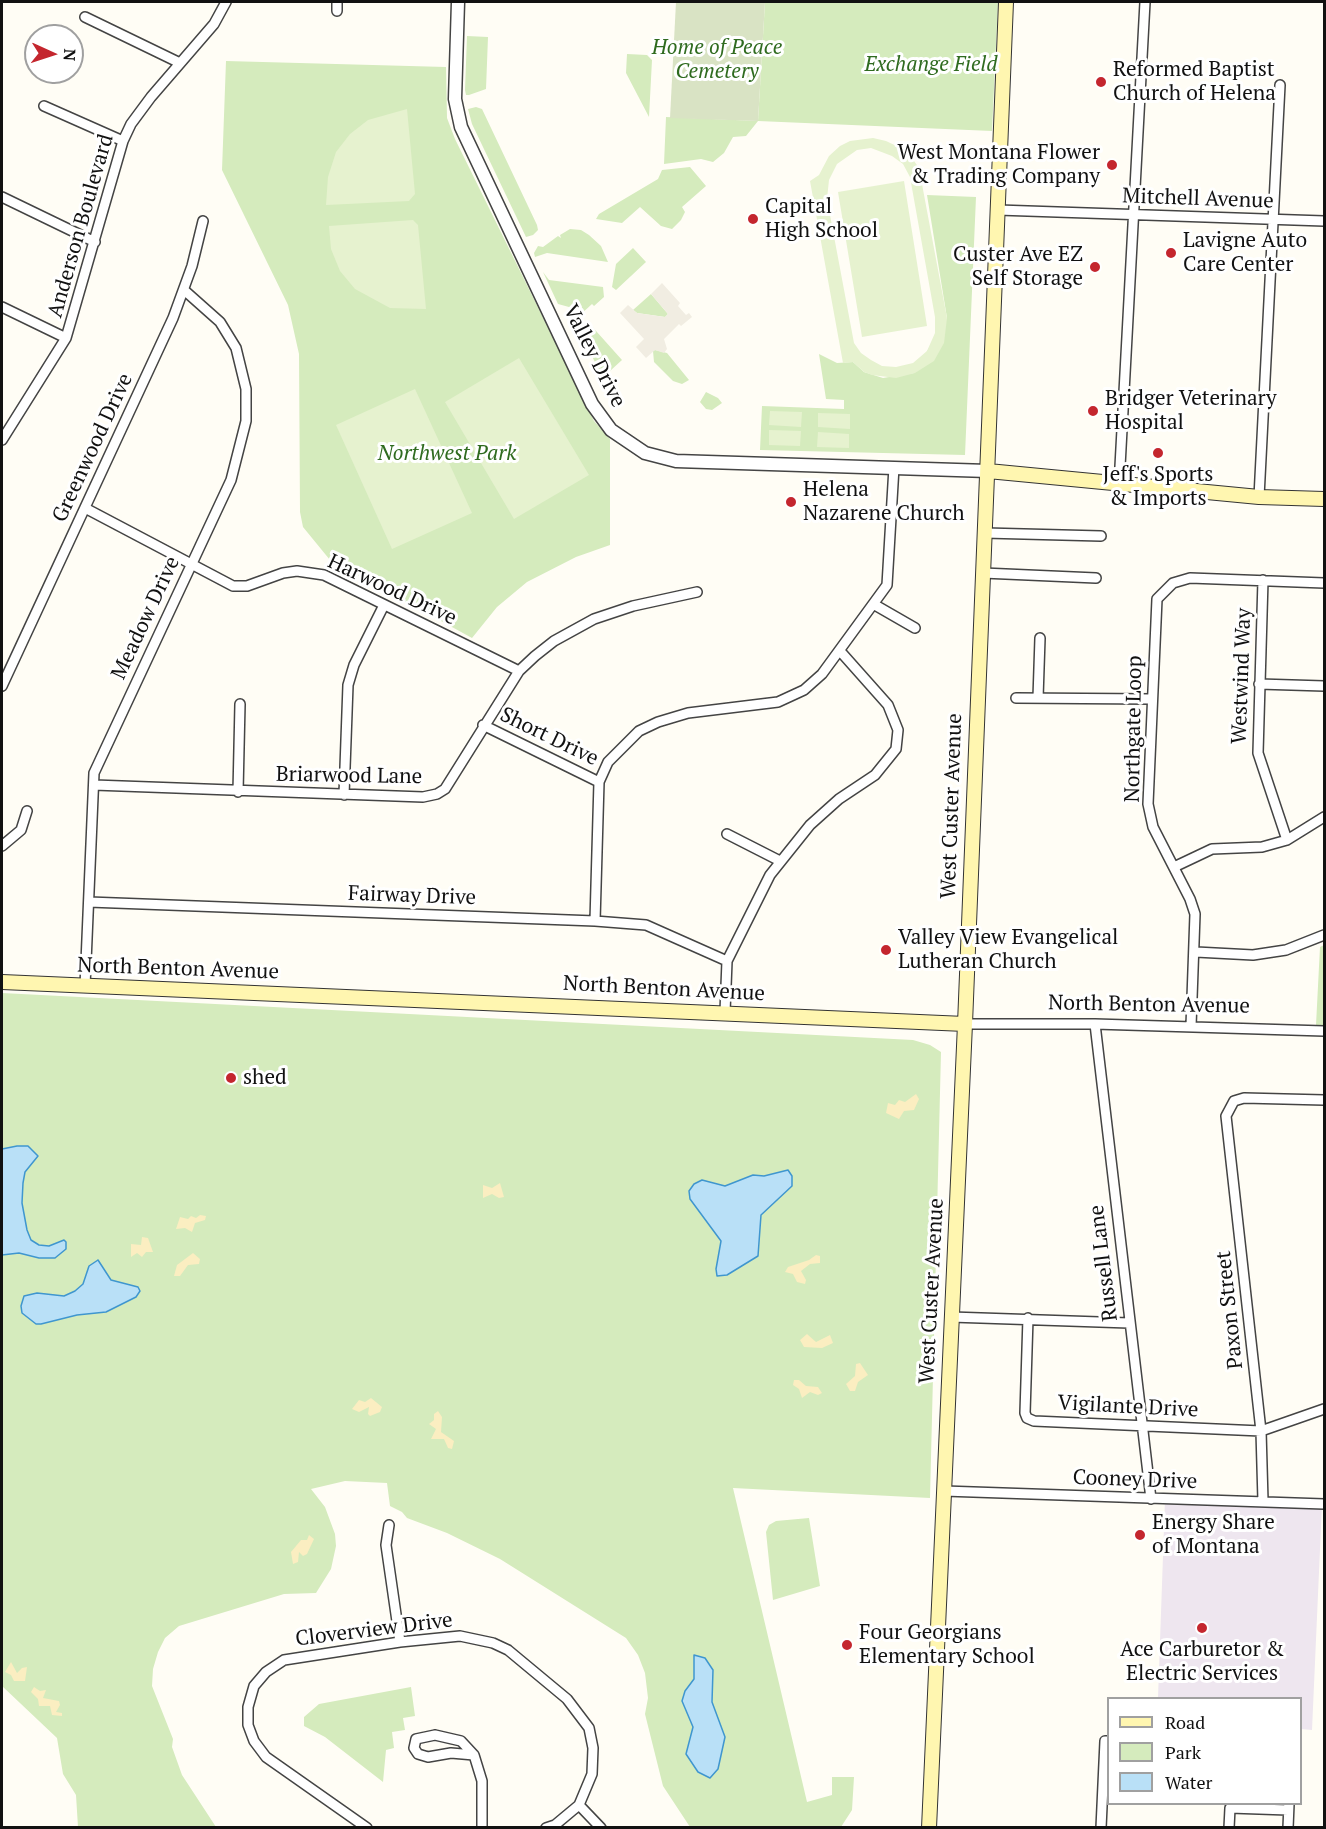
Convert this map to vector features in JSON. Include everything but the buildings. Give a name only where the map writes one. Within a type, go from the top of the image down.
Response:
[{"type":"main road","name":"West Custer Avenue","points":[[929,1827],[965,1024],[1006,2]]},
{"type":"main road","points":[[988,471],[1259,497],[1324,499]]},
{"type":"main road","name":"North Benton Avenue","points":[[2,982],[965,1024]]},
{"type":"street","name":"Anderson Boulevard","points":[[2,440],[66,338],[123,141],[140,110],[214,24],[226,2]]},
{"type":"street","name":"Valley Drive","points":[[458,2],[454,87],[457,113],[592,404],[622,440],[645,453],[676,461],[988,471]]},
{"type":"street","points":[[1119,485],[1145,2]]},
{"type":"street","points":[[85,16],[180,63]]},
{"type":"street","points":[[1259,497],[1280,85]]},
{"type":"street","points":[[44,106],[123,141]]},
{"type":"street","points":[[2,197],[95,242]]},
{"type":"street","name":"Mitchell Avenue","points":[[998,210],[1324,221]]},
{"type":"street","name":"Greenwood Drive","points":[[2,686],[184,290],[203,221]]},
{"type":"street","name":"Meadow Drive","points":[[85,986],[94,773],[238,461],[247,405],[241,363],[230,336],[208,308],[184,290]]},
{"type":"street","points":[[2,307],[66,338]]},
{"type":"street","points":[[2,418],[12,424]]},
{"type":"street","points":[[595,921],[598,782],[608,762],[639,731],[658,722],[688,712],[778,702],[804,690],[822,674],[875,605],[888,579],[894,467]]},
{"type":"street","name":"Harwood Drive","points":[[85,508],[225,583],[239,587],[256,584],[283,573],[312,572],[335,579],[519,670]]},
{"type":"street","points":[[985,533],[1101,536]]},
{"type":"street","points":[[983,573],[1096,578]]},
{"type":"street","name":"Northgate Loop","points":[[1191,1026],[1196,952],[1195,914],[1153,827],[1148,804],[1154,613],[1157,599],[1173,583],[1190,578],[1324,583]]},
{"type":"street","name":"Westwind Way","points":[[1263,580],[1259,762],[1287,840]]},
{"type":"street","name":"Briarwood Lane","points":[[94,785],[344,795],[423,797],[436,794],[445,789],[519,670],[554,641],[594,619],[633,606],[697,592]]},
{"type":"street","points":[[344,795],[348,685],[354,665],[384,605]]},
{"type":"street","points":[[875,605],[915,628]]},
{"type":"street","points":[[1038,698],[1040,638]]},
{"type":"street","points":[[725,1012],[727,961],[770,875],[810,825],[838,799],[875,775],[896,749],[898,730],[888,705],[840,651]]},
{"type":"street","points":[[1259,684],[1324,686]]},
{"type":"street","points":[[1016,698],[1151,699]]},
{"type":"street","points":[[238,792],[240,704]]},
{"type":"street","name":"Short Drive","points":[[483,725],[598,782]]},
{"type":"street","points":[[2,846],[21,830],[27,811]]},
{"type":"street","points":[[1174,867],[1212,849],[1262,847],[1287,840],[1324,817]]},
{"type":"street","points":[[727,834],[780,861]]},
{"type":"street","name":"Fairway Drive","points":[[89,902],[595,921],[646,925],[727,961]]},
{"type":"street","points":[[1196,952],[1253,955],[1286,950],[1324,935]]},
{"type":"street","name":"North Benton Avenue","points":[[965,1024],[1095,1024],[1324,1031]]},
{"type":"street","name":"Russell Lane","points":[[1095,1024],[1151,1498]]},
{"type":"street","name":"Paxon Street","points":[[1263,1501],[1262,1431],[1226,1116],[1234,1101],[1244,1098],[1324,1100]]},
{"type":"street","points":[[951,1317],[1130,1323]]},
{"type":"street","name":"Vigilante Drive","points":[[1028,1318],[1024,1413],[1027,1418],[1034,1421],[1262,1431],[1324,1409]]},
{"type":"street","name":"Cooney Drive","points":[[944,1491],[1324,1504]]},
{"type":"street","points":[[389,1525],[386,1545],[400,1642]]},
{"type":"street","name":"Cloverview Drive","points":[[367,1827],[266,1757],[254,1741],[248,1725],[248,1707],[254,1686],[266,1672],[284,1660],[400,1642],[460,1636],[493,1643],[508,1650],[567,1699],[589,1728],[593,1748],[592,1774],[579,1805],[555,1825],[546,1827]]},
{"type":"street","points":[[474,1755],[451,1753],[428,1757],[418,1754],[414,1743],[416,1738],[424,1736],[447,1736],[461,1741],[474,1755],[482,1782],[482,1827]]},
{"type":"street","points":[[1101,1827],[1105,1741],[1107,1741]]},
{"type":"street","points":[[579,1805],[601,1827]]},
{"type":"street","points":[[1229,1827],[1230,1808],[1288,1807],[1288,1827]]},
{"type":"shaded area","points":[[662,283],[680,303],[678,306],[686,315],[689,313],[692,317],[681,326],[679,324],[664,339],[667,349],[664,353],[655,350],[646,358],[636,347],[644,339],[620,313],[628,305],[637,313],[665,317],[668,314],[651,294]]},
{"type":"shaded area","points":[[1165,1499],[1322,1504],[1312,1730],[1302,1729],[1302,1697],[1158,1697]]},
{"type":"green space","name":"Home of Peace Cemetery","points":[[676,2],[765,2],[758,121],[670,118]]},
{"type":"green space","name":"Exchange Field","points":[[765,2],[998,2],[992,131],[758,121]]},
{"type":"green space","points":[[467,36],[488,37],[486,89],[469,95],[466,95],[465,90]]},
{"type":"green space","points":[[627,54],[647,55],[652,60],[649,117],[626,73]]},
{"type":"green space","name":"Northwest Park","points":[[226,61],[446,67],[447,118],[455,139],[594,421],[610,439],[610,545],[576,557],[527,582],[497,607],[472,638],[330,560],[303,527],[300,512],[299,354],[288,305],[222,170]]},
{"type":"green space","points":[[476,107],[482,109],[537,225],[538,230],[533,235],[526,237],[472,124],[468,109]]},
{"type":"green space","points":[[407,109],[415,194],[409,201],[326,205],[328,177],[336,152],[350,134],[368,120]]},
{"type":"green space","points":[[666,117],[758,121],[746,136],[733,137],[724,153],[713,162],[701,159],[664,164]]},
{"type":"green space","points":[[873,138],[886,141],[907,151],[919,168],[947,318],[944,343],[934,361],[915,373],[896,378],[872,375],[864,372],[853,362],[843,363],[810,181],[819,175],[829,156],[850,141]],"holes":[[[871,148],[892,156],[903,164],[910,177],[935,317],[935,333],[927,351],[913,363],[896,367],[882,366],[871,360],[861,353],[854,343],[827,199],[829,180],[837,164],[857,150]]]},
{"type":"green space","points":[[690,167],[706,186],[682,207],[685,212],[672,229],[661,226],[640,207],[622,223],[596,219],[599,214],[658,179],[662,170]]},
{"type":"green space","points":[[904,181],[927,326],[862,337],[838,192]]},
{"type":"green space","points":[[927,195],[976,197],[965,455],[760,450],[762,406],[844,409],[844,400],[826,399],[819,354],[837,363],[853,362],[864,372],[883,378],[914,373],[947,318]]},
{"type":"green space","points":[[413,220],[418,225],[426,309],[390,308],[355,289],[340,271],[331,249],[329,226]]},
{"type":"green space","points":[[570,229],[581,230],[589,235],[601,246],[608,262],[547,253],[535,257],[534,253],[538,246],[543,247],[558,236],[561,238],[560,235]]},
{"type":"green space","points":[[633,248],[646,262],[616,290],[612,287],[616,264]]},
{"type":"green space","points":[[543,272],[549,280],[603,287],[604,297],[579,316],[585,323],[588,322],[622,360],[610,371],[599,371],[592,356],[594,351],[589,350],[569,307],[558,304]]},
{"type":"green space","points":[[651,294],[668,314],[665,317],[637,313],[633,310]]},
{"type":"green space","points":[[653,351],[667,353],[689,380],[682,384],[673,381],[654,362]]},
{"type":"green space","points":[[519,358],[589,475],[514,519],[445,402]]},
{"type":"green space","points":[[415,389],[472,513],[392,549],[336,425]]},
{"type":"green space","points":[[706,392],[718,398],[722,403],[712,410],[706,409],[700,402]]},
{"type":"green space","points":[[770,411],[802,412],[801,427],[769,425]]},
{"type":"green space","points":[[818,413],[850,414],[850,429],[818,427]]},
{"type":"green space","points":[[769,430],[801,431],[800,446],[769,445]]},
{"type":"green space","points":[[818,432],[849,434],[849,448],[817,447]]},
{"type":"green space","points":[[1324,945],[1324,1025],[1316,1025],[1320,947]]},
{"type":"green space","points":[[2,993],[913,1040],[930,1045],[941,1052],[930,1498],[733,1488],[807,1802],[832,1795],[832,1777],[854,1777],[852,1810],[841,1827],[690,1827],[663,1786],[645,1714],[648,1698],[645,1673],[638,1655],[626,1638],[500,1559],[447,1533],[407,1518],[402,1512],[390,1506],[387,1483],[345,1481],[311,1489],[325,1507],[335,1534],[336,1546],[331,1569],[316,1593],[284,1594],[179,1626],[165,1638],[158,1652],[153,1669],[152,1686],[173,1739],[172,1747],[182,1775],[216,1827],[78,1827],[76,1795],[63,1774],[57,1738],[2,1686]]},
{"type":"green space","points":[[809,1518],[820,1586],[773,1600],[766,1532],[769,1525],[776,1521]]},
{"type":"green space","points":[[411,1687],[415,1716],[403,1718],[405,1730],[392,1732],[394,1748],[386,1750],[383,1782],[325,1737],[304,1726],[304,1717],[319,1704]]},
{"type":"sand","points":[[916,1094],[919,1099],[914,1110],[904,1111],[899,1119],[886,1113],[888,1103],[895,1105],[899,1100],[905,1102]]},
{"type":"sand","points":[[500,1183],[504,1197],[499,1198],[492,1194],[483,1198],[483,1185],[492,1188]]},
{"type":"sand","points":[[200,1215],[206,1216],[205,1220],[195,1223],[192,1232],[185,1228],[176,1229],[180,1217],[188,1219],[191,1216],[196,1218]]},
{"type":"sand","points":[[142,1237],[148,1238],[153,1252],[146,1252],[142,1257],[137,1253],[131,1257],[131,1244],[141,1245]]},
{"type":"sand","points":[[193,1253],[200,1259],[199,1264],[188,1265],[180,1276],[174,1276],[177,1265]]},
{"type":"sand","points":[[816,1255],[820,1256],[820,1263],[810,1264],[801,1271],[806,1280],[805,1284],[797,1282],[793,1274],[785,1272],[788,1267],[809,1260]]},
{"type":"sand","points":[[807,1334],[816,1342],[830,1335],[833,1343],[822,1348],[804,1347],[800,1340]]},
{"type":"sand","points":[[860,1363],[868,1375],[858,1382],[855,1391],[850,1391],[846,1384],[855,1376],[856,1364]]},
{"type":"sand","points":[[794,1380],[799,1380],[806,1386],[818,1387],[822,1393],[818,1395],[810,1392],[802,1398],[799,1389],[793,1385]]},
{"type":"sand","points":[[371,1398],[382,1407],[380,1412],[370,1416],[369,1407],[359,1412],[352,1409],[359,1400],[365,1402]]},
{"type":"sand","points":[[438,1411],[442,1417],[441,1432],[454,1441],[452,1449],[448,1448],[444,1439],[431,1439],[436,1429],[429,1424],[434,1420],[434,1414]]},
{"type":"sand","points":[[309,1535],[314,1539],[307,1554],[303,1556],[299,1552],[298,1562],[293,1564],[291,1552],[301,1540],[307,1540]]},
{"type":"sand","points":[[11,1662],[17,1673],[27,1667],[25,1681],[14,1681],[11,1675],[5,1672]]},
{"type":"sand","points":[[34,1687],[40,1691],[46,1690],[43,1698],[59,1701],[60,1705],[56,1712],[62,1713],[62,1716],[52,1715],[50,1706],[39,1706],[38,1699],[31,1692]]},
{"type":"water","points":[[28,1146],[38,1156],[25,1172],[23,1183],[22,1203],[27,1230],[31,1240],[39,1245],[49,1246],[64,1240],[66,1242],[66,1249],[55,1258],[39,1258],[19,1253],[2,1255],[2,1149]]},
{"type":"water","points":[[788,1170],[792,1176],[792,1186],[761,1215],[758,1256],[727,1275],[717,1276],[721,1241],[690,1199],[689,1191],[694,1184],[702,1180],[725,1186],[753,1175],[764,1176]]},
{"type":"water","points":[[98,1260],[111,1280],[138,1287],[140,1291],[136,1297],[106,1312],[77,1315],[41,1324],[36,1324],[22,1313],[21,1306],[24,1296],[37,1293],[64,1296],[75,1291],[83,1284],[89,1266]]},
{"type":"water","points":[[694,1655],[705,1658],[713,1670],[712,1702],[725,1737],[718,1769],[710,1778],[698,1772],[686,1754],[693,1727],[682,1701],[685,1691],[694,1679]]},
{"type":"place","name":"Reformed Baptist Church of Helena","points":[[1101,82]]},
{"type":"place","name":"West Montana Flower & Trading Company","points":[[1112,165]]},
{"type":"place","name":"Capital High School","points":[[753,219]]},
{"type":"place","name":"Lavigne Auto Care Center","points":[[1171,253]]},
{"type":"place","name":"Custer Ave EZ Self Storage","points":[[1095,267]]},
{"type":"place","name":"Bridger Veterinary Hospital","points":[[1093,411]]},
{"type":"place","name":"Jeff's Sports & Imports","points":[[1158,453]]},
{"type":"place","name":"Helena Nazarene Church","points":[[791,502]]},
{"type":"place","name":"Valley View Evangelical Lutheran Church","points":[[886,950]]},
{"type":"place","name":"shed","points":[[231,1078]]},
{"type":"place","name":"Energy Share of Montana","points":[[1140,1535]]},
{"type":"place","name":"Ace Carburetor & Electric Services","points":[[1202,1628]]},
{"type":"place","name":"Four Georgians Elementary School","points":[[847,1645]]}]
